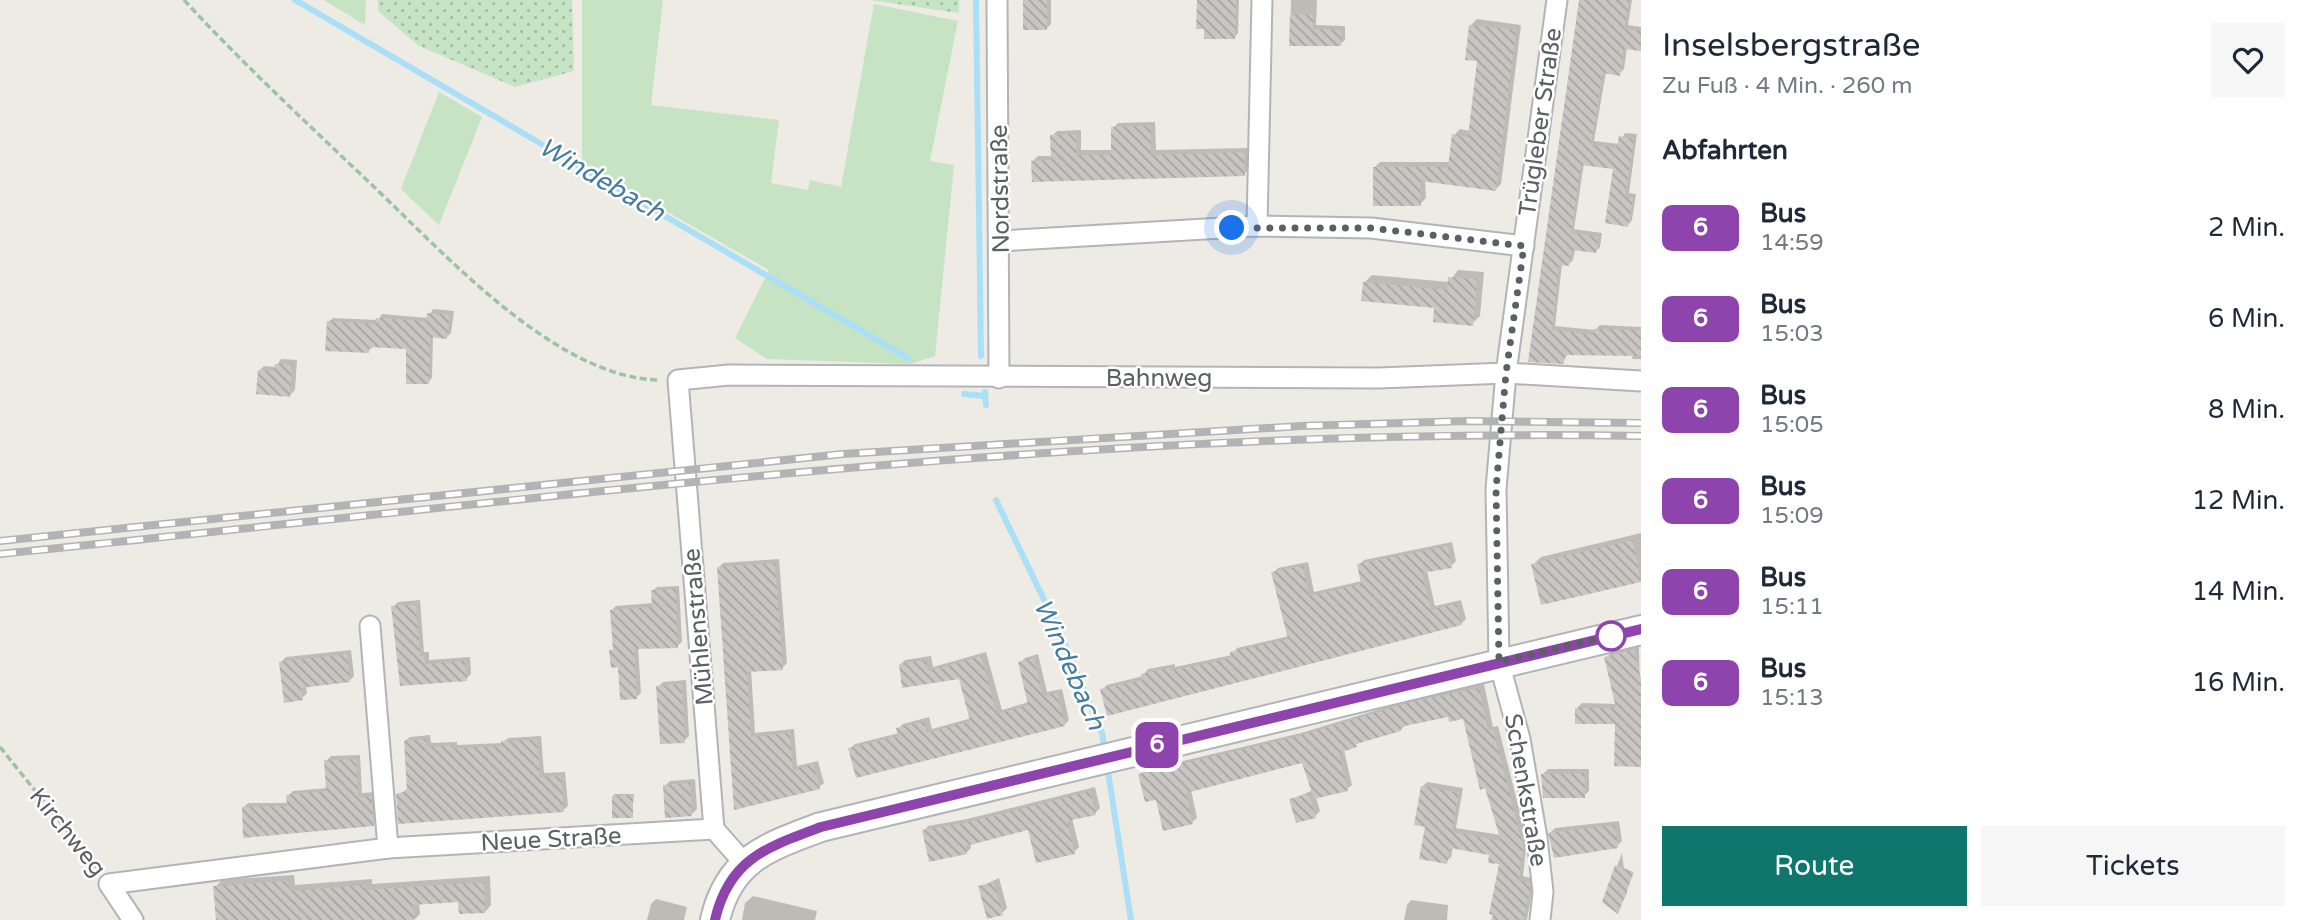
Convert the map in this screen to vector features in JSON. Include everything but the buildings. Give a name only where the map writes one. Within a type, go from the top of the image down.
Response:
[{"type":"street","name":"Nordstraße","points":[[998,0],[999,377]]},
{"type":"street","points":[[1257,226],[1262,0]]},
{"type":"street","name":"Trügleber Straße","points":[[1499,662],[1496,489],[1506,373],[1556,0]]},
{"type":"street","points":[[1000,241],[1257,226],[1371,228],[1524,246]]},
{"type":"street","name":"Bahnweg","points":[[678,380],[729,374],[1379,378],[1506,373],[1641,381]]},
{"type":"street","name":"Mühlenstraße","points":[[678,380],[714,829]]},
{"type":"street","points":[[370,626],[388,848]]},
{"type":"street","points":[[715,920],[722,893],[744,863],[776,843],[821,827],[1641,629]]},
{"type":"street","name":"Schenkstraße","points":[[1499,662],[1520,739],[1537,838],[1543,892],[1539,920]]},
{"type":"street","points":[[714,829],[744,863]]},
{"type":"street","name":"Neue Straße","points":[[109,884],[388,848],[714,829]]},
{"type":"street","name":"Kirchweg","points":[[109,884],[133,920]]},
{"type":"path","points":[[184,0],[263,82],[503,307],[559,346],[589,361],[646,379],[678,380]]},
{"type":"path","name":"Kirchweg","points":[[0,747],[109,884]]},
{"type":"green space","points":[[324,0],[366,0],[365,25]]},
{"type":"green space","points":[[378,0],[572,0],[574,71],[515,87],[419,46],[378,11]]},
{"type":"green space","points":[[582,0],[663,0],[651,105],[779,120],[771,183],[808,190],[810,180],[841,187],[874,4],[958,21],[930,161],[954,165],[935,356],[910,364],[767,359],[735,338],[769,270],[582,163]]},
{"type":"green space","points":[[870,0],[959,0],[959,13]]},
{"type":"green space","points":[[439,92],[482,117],[439,225],[401,189]]},
{"type":"waterway","name":"Windebach","points":[[295,0],[908,358]]},
{"type":"waterway","points":[[976,0],[981,356]]},
{"type":"waterway","name":"Windebach","points":[[985,392],[986,405]]},
{"type":"waterway","name":"Windebach","points":[[964,394],[985,396]]},
{"type":"waterway","name":"Windebach","points":[[996,500],[1061,635],[1102,733],[1105,751]]},
{"type":"waterway","name":"Windebach","points":[[1107,765],[1131,920]]},
{"type":"railway","points":[[0,541],[843,454],[1301,426],[1467,421],[1641,423]]},
{"type":"railway","points":[[0,554],[614,490],[1024,454],[1230,442],[1435,436],[1641,436]]},
{"type":"bus line","name":"6","points":[[715,920],[722,893],[744,863],[776,843],[821,827],[1641,629]]},
{"type":"route","points":[[1232,228],[1371,228],[1524,246],[1506,373],[1496,489],[1499,662],[1611,636]]}]
